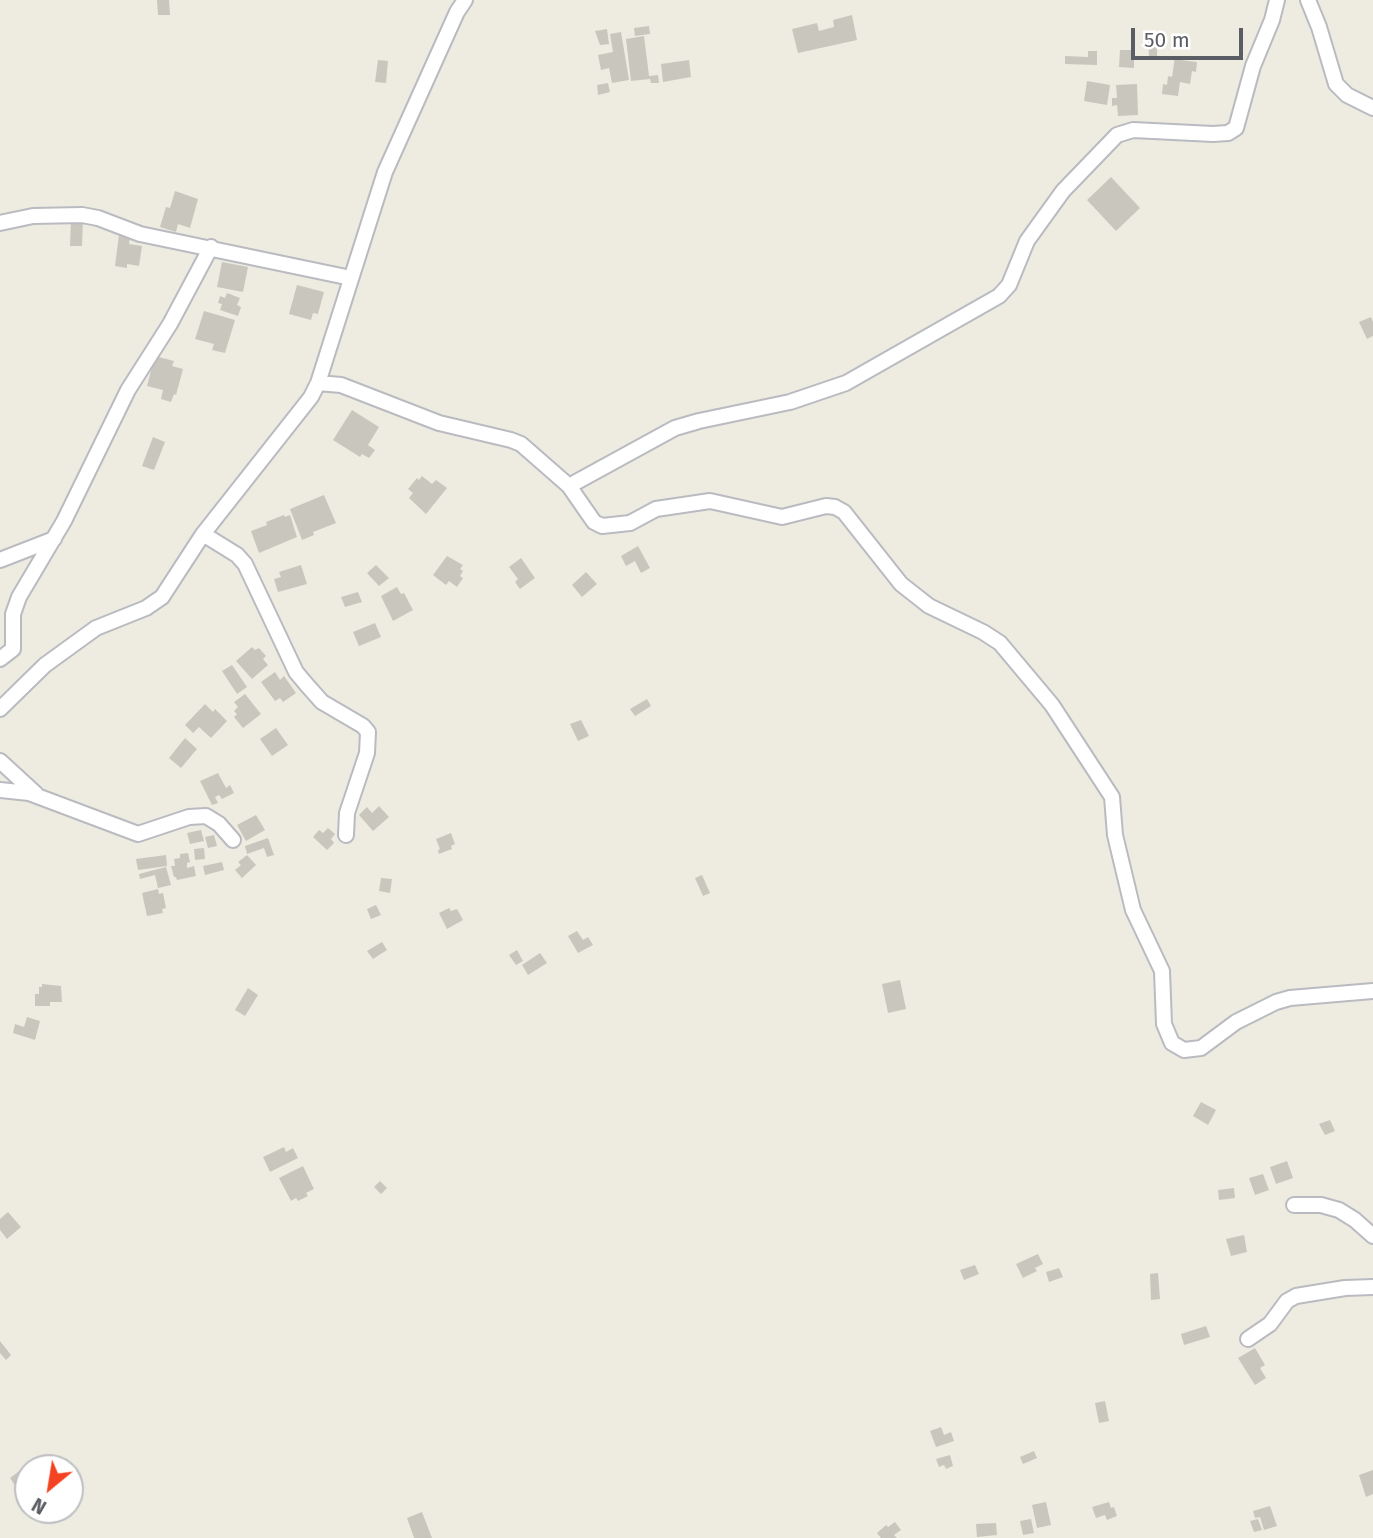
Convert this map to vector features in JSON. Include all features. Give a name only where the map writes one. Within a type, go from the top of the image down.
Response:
[{"type":"street","points":[[0,709],[45,665],[96,628],[146,608],[162,597],[203,534],[301,412],[318,383],[385,172],[465,0]]},
{"type":"street","points":[[569,486],[675,428],[790,402],[846,383],[999,296],[1009,285],[1027,242],[1063,191],[1117,135],[1133,130],[1213,134],[1236,128],[1253,66],[1272,20],[1277,0]]},
{"type":"street","points":[[1308,0],[1336,84],[1347,95],[1373,108]]},
{"type":"street","points":[[0,223],[33,216],[82,215],[98,218],[140,234],[351,278]]},
{"type":"street","points":[[0,659],[13,649],[12,620],[15,606],[64,521],[120,406],[170,324],[211,247]]},
{"type":"street","points":[[318,383],[341,384],[439,423],[511,440],[532,452],[569,486],[594,522],[602,526],[630,523],[656,509],[710,501],[782,517],[826,506],[844,512],[901,584],[929,606],[996,640],[1052,705],[1112,797],[1115,835],[1133,910],[1162,971],[1164,1024],[1172,1043],[1184,1050],[1201,1048],[1236,1022],[1290,998],[1373,991]]},
{"type":"street","points":[[203,534],[237,555],[245,564],[296,672],[322,702],[363,726],[368,732],[367,753],[347,813],[346,835]]},
{"type":"street","points":[[0,560],[54,538]]},
{"type":"street","points":[[0,761],[40,797]]},
{"type":"street","points":[[0,790],[29,793],[138,834],[189,817],[206,816],[219,824],[233,840]]},
{"type":"street","points":[[1294,1205],[1321,1205],[1339,1210],[1373,1236]]},
{"type":"street","points":[[1248,1339],[1270,1324],[1287,1301],[1296,1297],[1345,1288],[1373,1287]]},
{"type":"building","points":[[157,0],[169,0],[170,15],[158,15]]},
{"type":"building","points":[[852,15],[857,40],[798,53],[792,29],[817,23],[819,31],[834,27],[833,20]]},
{"type":"building","points":[[649,26],[650,34],[635,36],[634,28]]},
{"type":"building","points":[[607,29],[609,44],[600,45],[595,31]]},
{"type":"building","points":[[621,32],[629,80],[612,83],[609,68],[601,70],[598,55],[613,52],[610,34]]},
{"type":"building","points":[[644,36],[649,76],[658,75],[659,83],[651,83],[650,79],[631,81],[626,39]]},
{"type":"building","points":[[1148,36],[1157,37],[1157,57],[1149,57]]},
{"type":"building","points":[[1120,50],[1134,50],[1134,68],[1119,67]]},
{"type":"building","points":[[1088,51],[1097,51],[1097,65],[1065,64],[1065,56],[1088,57]]},
{"type":"building","points":[[1175,56],[1181,57],[1181,60],[1197,62],[1196,72],[1192,71],[1190,84],[1180,82],[1178,96],[1162,94],[1163,84],[1167,85],[1168,76],[1172,77]]},
{"type":"building","points":[[378,60],[388,61],[386,83],[375,82]]},
{"type":"building","points":[[689,60],[691,77],[663,82],[661,64]]},
{"type":"building","points":[[1087,81],[1110,85],[1107,105],[1084,101]]},
{"type":"building","points":[[608,83],[610,92],[598,95],[597,85]]},
{"type":"building","points":[[1137,84],[1138,115],[1118,116],[1117,105],[1112,106],[1112,98],[1117,98],[1116,85]]},
{"type":"building","points":[[1111,177],[1140,208],[1116,231],[1087,200]]},
{"type":"building","points":[[175,191],[198,199],[190,228],[178,224],[176,232],[160,227],[166,207],[170,208]]},
{"type":"building","points":[[71,219],[83,219],[82,246],[70,246]]},
{"type":"building","points":[[119,235],[130,237],[129,244],[142,246],[139,266],[115,266]]},
{"type":"building","points":[[222,262],[248,267],[243,292],[217,287]]},
{"type":"building","points":[[297,285],[324,292],[318,314],[313,313],[311,320],[289,314]]},
{"type":"building","points":[[227,293],[240,298],[237,305],[241,307],[238,316],[220,310],[220,296],[225,298]]},
{"type":"building","points":[[204,311],[235,320],[225,353],[212,350],[214,344],[195,339]]},
{"type":"building","points":[[1371,317],[1373,336],[1367,339],[1359,322]]},
{"type":"building","points":[[155,356],[174,361],[172,366],[183,369],[176,395],[174,394],[171,402],[161,399],[163,390],[147,386]]},
{"type":"building","points":[[352,410],[379,427],[368,445],[375,450],[369,458],[362,454],[360,457],[333,440]]},
{"type":"building","points":[[153,437],[165,442],[154,470],[142,466]]},
{"type":"building","points":[[422,476],[432,484],[436,480],[447,488],[426,514],[409,498],[413,493],[408,489]]},
{"type":"building","points":[[324,495],[336,523],[313,532],[314,535],[302,540],[290,509]]},
{"type":"building","points":[[284,515],[290,515],[297,537],[259,553],[251,531]]},
{"type":"building","points":[[638,546],[650,568],[641,573],[635,561],[626,566],[621,556]]},
{"type":"building","points":[[447,556],[463,565],[460,576],[463,578],[457,587],[449,581],[446,585],[433,575]]},
{"type":"building","points":[[521,558],[535,578],[520,589],[515,582],[518,579],[509,567]]},
{"type":"building","points":[[301,565],[307,584],[278,592],[274,579],[281,577],[279,572]]},
{"type":"building","points":[[376,565],[389,578],[379,586],[367,573]]},
{"type":"building","points":[[586,572],[597,584],[582,597],[572,585]]},
{"type":"building","points":[[397,587],[401,594],[404,593],[413,610],[393,621],[381,596]]},
{"type":"building","points":[[358,592],[362,602],[345,607],[341,597]]},
{"type":"building","points":[[375,623],[381,637],[359,646],[353,632]]},
{"type":"building","points":[[252,647],[255,650],[259,648],[266,656],[263,659],[268,665],[252,679],[236,661]]},
{"type":"building","points":[[232,665],[247,687],[237,694],[222,671]]},
{"type":"building","points":[[275,672],[280,680],[284,676],[296,693],[283,702],[280,698],[275,701],[261,682]]},
{"type":"building","points":[[245,694],[261,714],[243,728],[234,717],[237,714],[234,711],[238,707],[234,702]]},
{"type":"building","points":[[647,699],[651,706],[635,716],[630,709]]},
{"type":"building","points":[[205,704],[213,712],[215,709],[227,721],[211,738],[199,727],[193,733],[185,725]]},
{"type":"building","points":[[581,720],[589,736],[578,741],[570,724]]},
{"type":"building","points":[[276,728],[288,745],[272,756],[260,739]]},
{"type":"building","points":[[185,738],[197,749],[181,768],[169,758]]},
{"type":"building","points":[[218,773],[226,788],[230,785],[234,793],[222,799],[219,795],[215,797],[218,803],[212,805],[200,781]]},
{"type":"building","points":[[379,806],[389,817],[373,831],[359,815],[367,807],[372,813]]},
{"type":"building","points":[[256,815],[265,830],[246,841],[237,825]]},
{"type":"building","points":[[328,828],[335,834],[331,839],[334,843],[327,850],[313,837],[319,830],[323,833]]},
{"type":"building","points":[[201,830],[204,841],[190,844],[187,833]]},
{"type":"building","points":[[451,833],[455,844],[451,846],[452,849],[439,854],[436,839]]},
{"type":"building","points":[[214,835],[217,846],[208,848],[205,837]]},
{"type":"building","points":[[268,838],[274,855],[267,857],[264,848],[247,854],[245,846]]},
{"type":"building","points":[[204,848],[205,859],[195,860],[194,849]]},
{"type":"building","points":[[188,853],[190,862],[187,863],[187,868],[194,866],[196,876],[177,880],[171,866],[175,866],[174,859],[180,858],[180,854]]},
{"type":"building","points":[[166,855],[167,866],[138,870],[136,859]]},
{"type":"building","points":[[247,855],[256,865],[242,878],[235,870],[241,865],[238,862]]},
{"type":"building","points":[[222,862],[224,870],[205,875],[203,866]]},
{"type":"building","points":[[166,867],[171,885],[158,888],[155,875],[140,879],[139,874]]},
{"type":"building","points":[[702,875],[710,893],[703,896],[695,878]]},
{"type":"building","points":[[381,878],[392,879],[390,893],[379,891]]},
{"type":"building","points":[[158,889],[159,894],[163,893],[166,908],[162,909],[163,913],[147,916],[142,893]]},
{"type":"building","points":[[376,905],[381,915],[371,919],[367,909]]},
{"type":"building","points":[[449,908],[451,911],[457,909],[463,920],[447,929],[439,913]]},
{"type":"building","points":[[577,931],[583,940],[588,937],[593,945],[578,953],[568,936]]},
{"type":"building","points":[[382,942],[387,950],[373,959],[367,951]]},
{"type":"building","points":[[517,950],[523,961],[516,965],[509,955]]},
{"type":"building","points":[[540,953],[547,963],[528,975],[522,965]]},
{"type":"building","points":[[900,980],[906,1009],[888,1013],[882,984]]},
{"type":"building","points":[[42,984],[61,986],[62,1002],[50,1002],[50,1006],[35,1006],[35,994],[39,994]]},
{"type":"building","points":[[248,988],[258,995],[245,1016],[235,1010]]},
{"type":"building","points":[[27,1017],[40,1021],[35,1040],[13,1033],[15,1024],[24,1027]]},
{"type":"building","points":[[1201,1102],[1216,1110],[1208,1125],[1193,1116]]},
{"type":"building","points":[[1330,1120],[1335,1131],[1325,1135],[1319,1124]]},
{"type":"building","points":[[284,1147],[286,1152],[293,1148],[298,1158],[270,1172],[263,1157]]},
{"type":"building","points":[[1287,1161],[1293,1178],[1276,1184],[1270,1167]]},
{"type":"building","points":[[303,1166],[314,1189],[306,1193],[308,1196],[291,1201],[279,1178]]},
{"type":"building","points":[[1263,1174],[1269,1190],[1255,1195],[1249,1178]]},
{"type":"building","points":[[380,1181],[387,1188],[381,1194],[374,1187]]},
{"type":"building","points":[[1234,1188],[1235,1198],[1219,1200],[1218,1190]]},
{"type":"building","points":[[8,1212],[21,1227],[7,1239],[0,1230],[0,1219]]},
{"type":"building","points":[[1244,1235],[1247,1252],[1231,1256],[1226,1239]]},
{"type":"building","points":[[1038,1254],[1043,1264],[1035,1268],[1037,1271],[1023,1278],[1016,1264]]},
{"type":"building","points":[[975,1265],[979,1274],[964,1280],[960,1270]]},
{"type":"building","points":[[1059,1268],[1063,1277],[1049,1282],[1046,1272]]},
{"type":"building","points":[[1158,1273],[1160,1299],[1151,1300],[1150,1274]]},
{"type":"building","points":[[1206,1326],[1210,1337],[1184,1345],[1181,1334]]},
{"type":"building","points":[[0,1341],[11,1355],[6,1360],[0,1353]]},
{"type":"building","points":[[1255,1348],[1265,1365],[1260,1368],[1266,1378],[1255,1385],[1238,1358]]},
{"type":"building","points":[[1105,1401],[1109,1421],[1099,1423],[1095,1403]]},
{"type":"building","points":[[941,1427],[944,1435],[951,1432],[954,1441],[936,1447],[930,1431]]},
{"type":"building","points":[[1034,1451],[1037,1458],[1023,1464],[1020,1457]]},
{"type":"building","points":[[950,1455],[953,1466],[946,1469],[944,1465],[939,1467],[936,1459]]},
{"type":"building","points":[[1373,1470],[1373,1494],[1366,1497],[1359,1475]]},
{"type":"building","points":[[1046,1502],[1051,1525],[1037,1528],[1032,1505]]},
{"type":"building","points":[[1109,1502],[1117,1516],[1107,1520],[1105,1515],[1096,1518],[1092,1507]]},
{"type":"building","points":[[1270,1506],[1277,1526],[1264,1530],[1260,1517],[1255,1518],[1253,1511]]},
{"type":"building","points":[[422,1512],[432,1538],[414,1538],[407,1518]]},
{"type":"building","points":[[1031,1519],[1034,1533],[1023,1535],[1020,1521]]},
{"type":"building","points":[[1258,1519],[1262,1530],[1254,1532],[1250,1521]]},
{"type":"building","points":[[895,1522],[901,1530],[894,1535],[897,1538],[881,1538],[877,1533],[886,1525],[888,1527]]},
{"type":"building","points":[[996,1523],[997,1535],[977,1537],[976,1524]]}]
